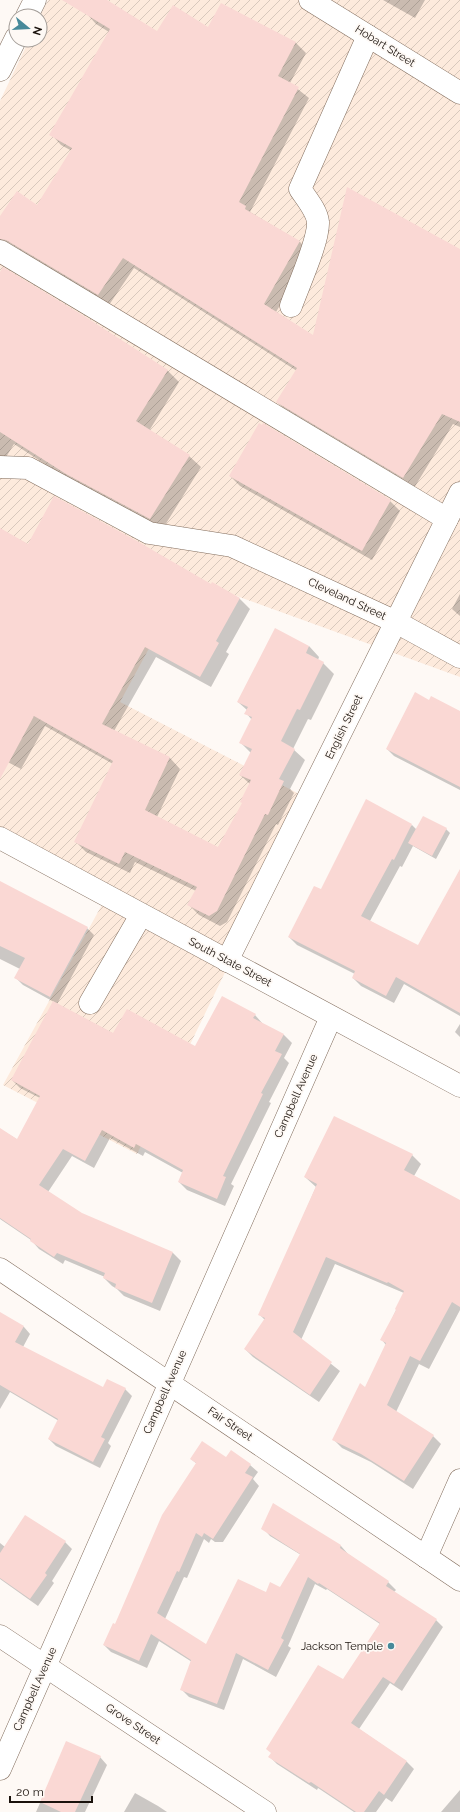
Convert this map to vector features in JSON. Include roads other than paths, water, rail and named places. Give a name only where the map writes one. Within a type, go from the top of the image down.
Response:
[{"type":"street","name":"Hobart Street","points":[[310,0],[460,93]]},
{"type":"street","points":[[291,306],[316,238],[318,221],[312,207],[300,190],[368,36]]},
{"type":"street","points":[[0,70],[11,48]]},
{"type":"street","points":[[0,251],[447,519]]},
{"type":"street","name":"Cleveland Street","points":[[0,467],[28,468],[149,534],[232,546],[396,622],[460,657]]},
{"type":"street","name":"English Street","points":[[227,961],[460,493]]},
{"type":"street","name":"South State Street","points":[[0,838],[460,1086]]},
{"type":"street","points":[[90,1003],[141,915]]},
{"type":"street","name":"Campbell Avenue","points":[[0,1768],[331,1017]]},
{"type":"street","name":"Fair Street","points":[[0,1269],[460,1580]]},
{"type":"street","points":[[426,1557],[460,1480]]},
{"type":"street","name":"Grove Street","points":[[0,1636],[265,1812]]},
{"type":"place","name":"Jackson Temple","points":[[391,1646]]}]
